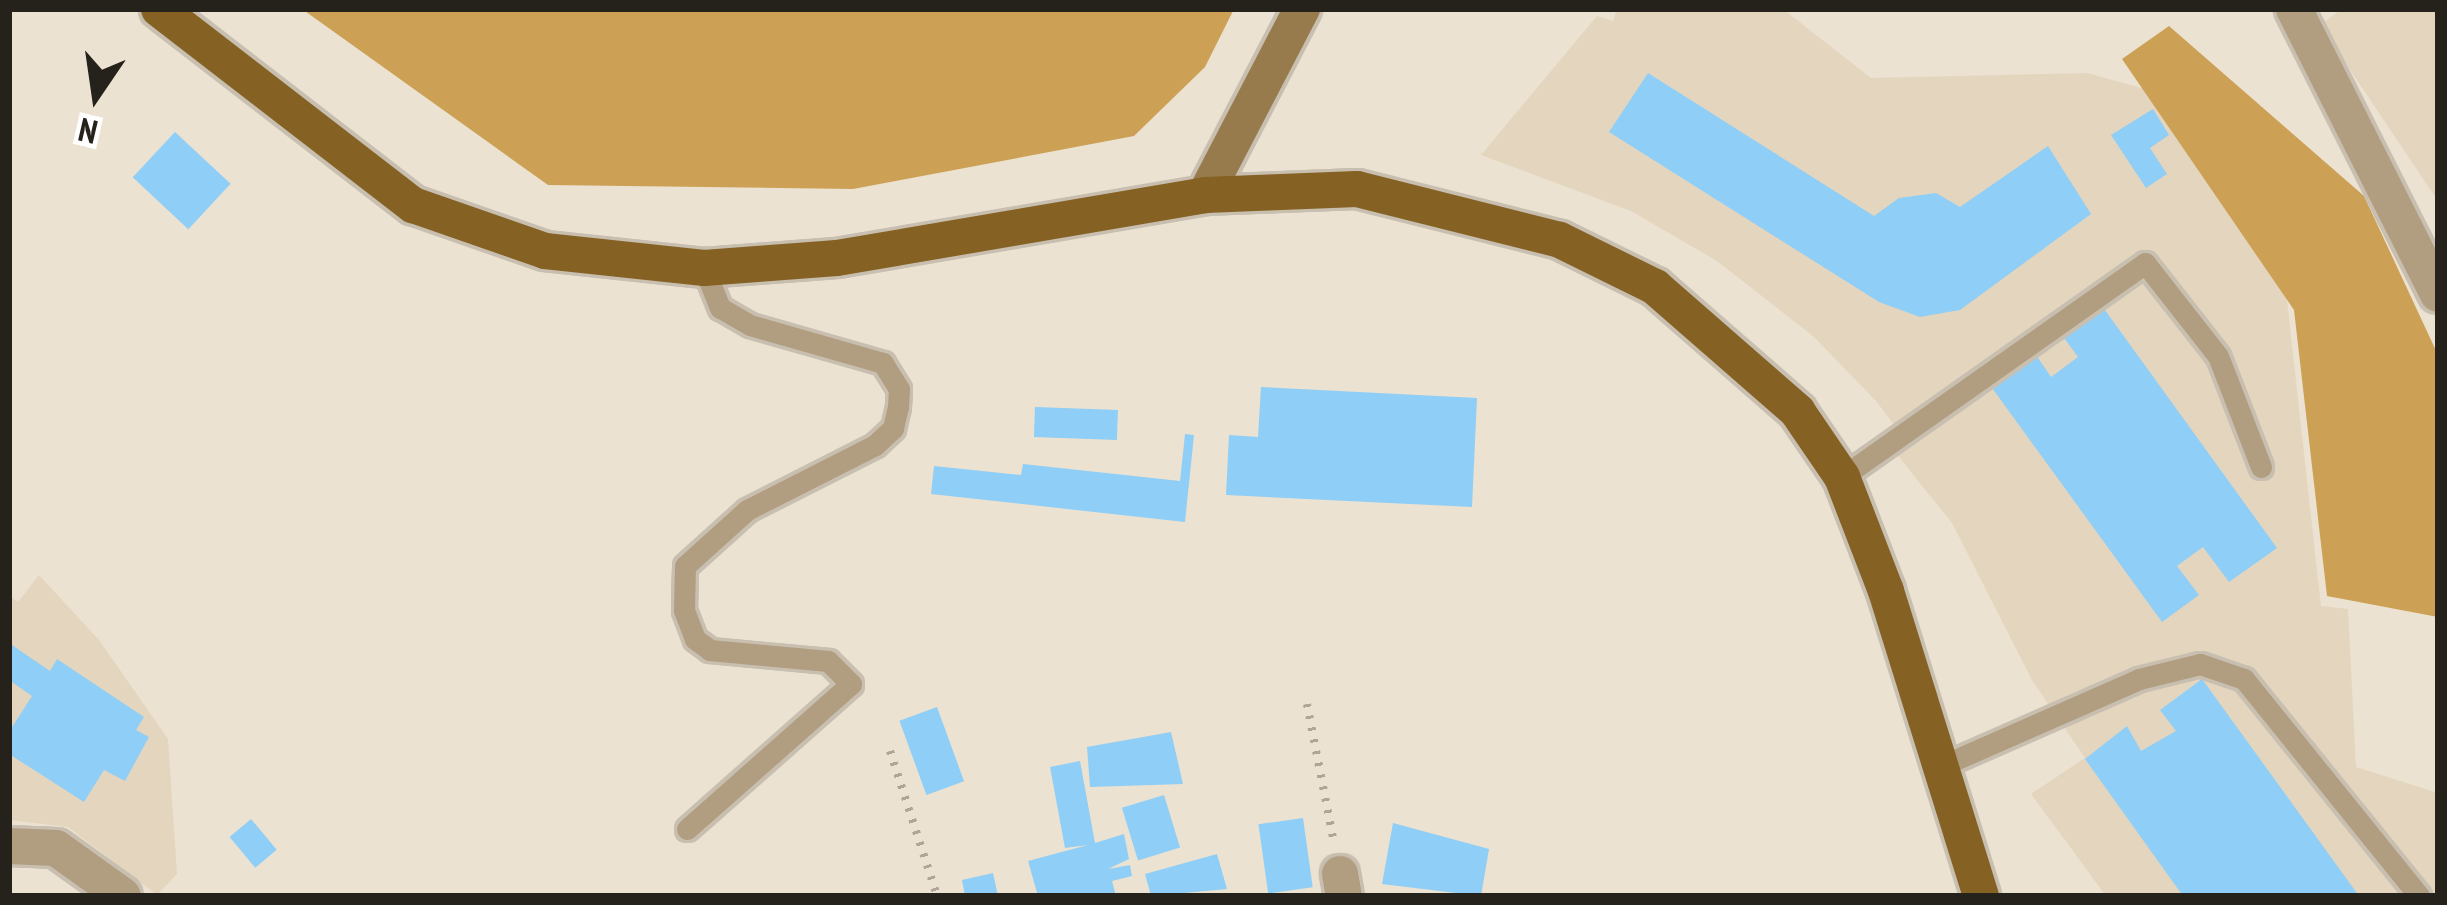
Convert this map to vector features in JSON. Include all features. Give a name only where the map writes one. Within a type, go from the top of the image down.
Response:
[{"type":"main road","points":[[159,9],[413,206],[545,251],[704,268],[837,257],[1205,195],[1357,190],[1560,241],[1655,287],[1731,346],[1797,411],[1842,477],[1981,896]]},
{"type":"street","points":[[1205,195],[1302,9]]},
{"type":"street","points":[[2294,9],[2438,294]]},
{"type":"street","points":[[9,846],[56,848],[123,896]]},
{"type":"lane","points":[[1842,477],[2145,263],[2218,356],[2261,467]]},
{"type":"lane","points":[[687,829],[851,684],[828,661],[710,650],[695,639],[684,610],[685,566],[747,510],[875,445],[893,428],[899,389],[883,363],[750,325],[720,308],[704,268]]},
{"type":"lane","points":[[1940,767],[2139,679],[2200,664],[2244,679],[2419,896]]},
{"type":"path","points":[[1307,704],[1342,885]]},
{"type":"path","points":[[890,751],[937,896]]},
{"type":"shaded area","points":[[302,9],[1234,9],[1205,67],[1134,136],[853,189],[548,185]]},
{"type":"shaded area","points":[[1617,9],[1783,9],[1871,78],[2087,73],[2149,90],[2241,187],[2287,300],[2321,606],[2348,609],[2356,767],[2438,793],[2438,896],[2106,896],[2031,794],[2085,758],[2032,680],[1952,523],[1891,447],[1905,439],[1876,401],[1814,337],[1717,261],[1631,211],[1481,155],[1597,16],[1613,21]]},
{"type":"shaded area","points":[[2342,9],[2438,9],[2438,201],[2320,25]]},
{"type":"shaded area","points":[[2169,26],[2364,196],[2438,355],[2438,617],[2327,596],[2294,310],[2122,59]]},
{"type":"shaded area","points":[[39,575],[99,640],[168,739],[177,874],[157,895],[68,827],[9,820],[9,596],[18,602]]},
{"type":"building","points":[[1648,73],[1874,216],[1899,198],[1936,193],[1960,207],[2048,146],[2091,214],[1960,310],[1920,317],[1879,302],[1609,132]]},
{"type":"building","points":[[2153,109],[2169,135],[2150,148],[2167,174],[2146,188],[2111,135]]},
{"type":"building","points":[[175,132],[231,184],[188,229],[133,177]]},
{"type":"building","points":[[2102,306],[2277,548],[2229,582],[2203,547],[2177,566],[2199,595],[2162,622],[1987,381],[2032,349],[2051,377],[2078,357],[2062,335]]},
{"type":"building","points":[[1261,387],[1477,398],[1472,507],[1226,495],[1229,435],[1258,437]]},
{"type":"building","points":[[1035,407],[1118,410],[1117,440],[1034,437]]},
{"type":"building","points":[[1185,434],[1194,435],[1185,522],[931,494],[934,466],[1021,475],[1023,464],[1180,481]]},
{"type":"building","points":[[9,643],[50,671],[57,659],[144,717],[136,730],[149,737],[125,781],[104,770],[84,802],[9,754],[9,732],[32,696],[9,680]]},
{"type":"building","points":[[2202,679],[2359,896],[2183,896],[2085,759],[2127,726],[2141,751],[2176,731],[2160,710]]},
{"type":"building","points":[[937,707],[964,781],[926,795],[899,721]]},
{"type":"building","points":[[1171,732],[1183,784],[1090,787],[1087,747]]},
{"type":"building","points":[[1080,761],[1095,843],[1124,834],[1129,859],[1108,869],[1130,865],[1132,876],[1112,881],[1116,896],[1038,896],[1028,861],[1088,845],[1065,848],[1050,767]]},
{"type":"building","points":[[1164,795],[1180,848],[1138,860],[1122,808]]},
{"type":"building","points":[[1303,818],[1313,887],[1268,894],[1258,824]]},
{"type":"building","points":[[251,819],[277,850],[255,868],[230,837]]},
{"type":"building","points":[[1393,823],[1489,849],[1481,896],[1382,884]]},
{"type":"building","points":[[1217,854],[1227,889],[1151,896],[1145,874]]},
{"type":"building","points":[[993,873],[998,896],[965,896],[962,880]]}]
